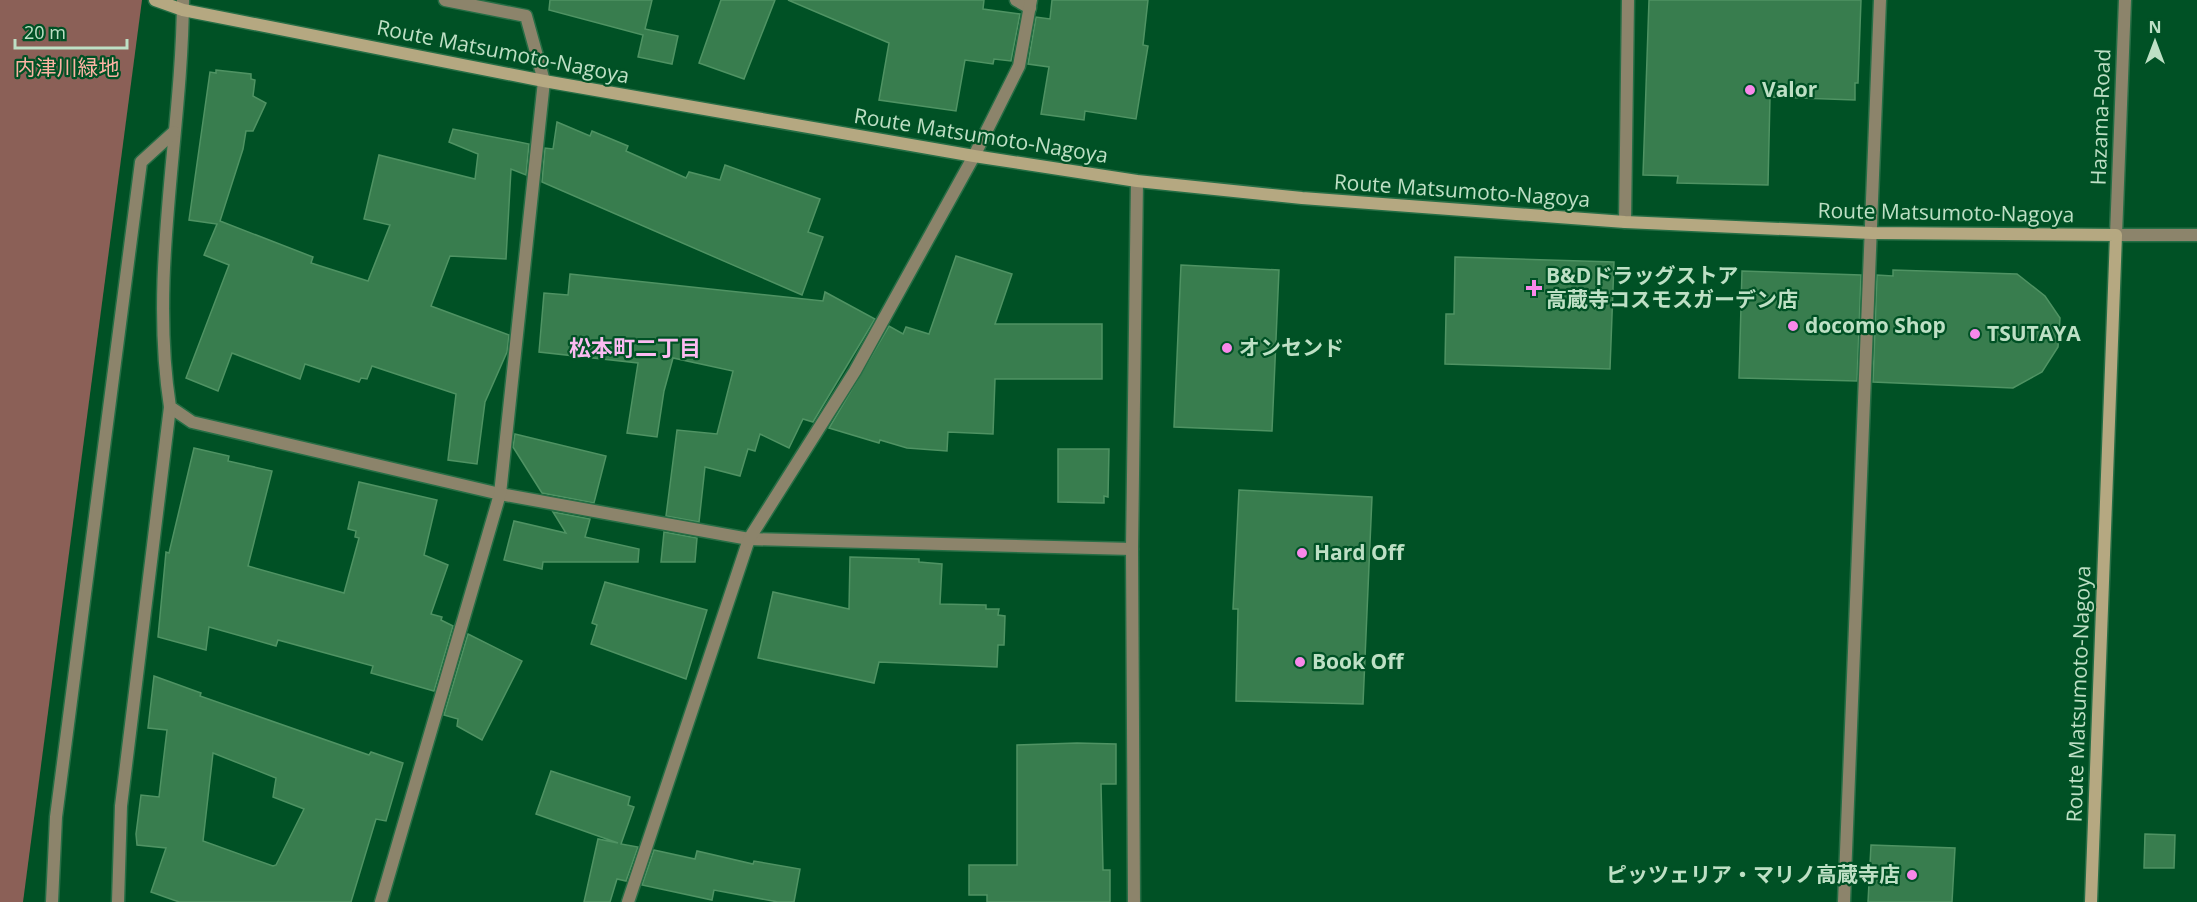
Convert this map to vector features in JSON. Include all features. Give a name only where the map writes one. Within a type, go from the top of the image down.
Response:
[{"type":"main road","name":"Route Matsumoto-Nagoya","points":[[155,0],[544,81],[974,156],[1137,181],[1302,198],[1625,222],[1872,233],[2116,235],[2091,902]]},
{"type":"street","points":[[381,902],[500,494],[544,81],[526,16],[445,0]]},
{"type":"street","points":[[628,902],[749,539],[855,371],[974,156],[1019,66],[1030,4],[1016,0]]},
{"type":"street","points":[[1625,222],[1628,0]]},
{"type":"street","points":[[1844,902],[1880,0]]},
{"type":"street","name":"Hazama-Road","points":[[2116,235],[2125,0]]},
{"type":"street","points":[[118,902],[121,806],[170,407],[163,363],[163,307],[183,5]]},
{"type":"street","points":[[52,902],[56,817],[141,162],[174,132]]},
{"type":"street","points":[[1134,902],[1132,549],[1137,181]]},
{"type":"street","points":[[2116,235],[2197,235]]},
{"type":"street","points":[[170,407],[192,422],[500,494],[749,539],[1132,549]]},
{"type":"green space","name":"内津川緑地","points":[[0,0],[142,0],[23,902],[0,902]]},
{"type":"building","points":[[550,0],[652,0],[645,29],[678,36],[672,64],[638,57],[643,35],[549,10]]},
{"type":"building","points":[[721,0],[775,0],[744,79],[699,63]]},
{"type":"building","points":[[788,0],[984,0],[983,9],[1020,14],[1011,61],[994,59],[993,64],[965,60],[956,111],[879,100],[889,43]]},
{"type":"building","points":[[1052,0],[1148,0],[1143,45],[1148,46],[1136,119],[1085,111],[1084,120],[1041,114],[1049,67],[1028,64],[1036,17],[1050,19]]},
{"type":"building","name":"Valor","points":[[1649,0],[1861,0],[1858,83],[1855,83],[1855,100],[1770,97],[1768,185],[1677,183],[1678,176],[1643,175]]},
{"type":"building","points":[[216,70],[251,74],[251,79],[255,80],[253,96],[266,103],[253,131],[246,131],[243,149],[220,221],[313,257],[311,263],[368,281],[390,225],[364,219],[379,155],[475,179],[478,154],[449,142],[453,129],[529,144],[526,175],[511,169],[506,259],[450,256],[431,306],[509,335],[507,352],[485,402],[477,464],[448,460],[456,394],[372,366],[367,379],[361,378],[359,382],[305,364],[300,379],[232,353],[218,391],[186,378],[229,265],[204,255],[217,224],[189,220],[210,72],[216,73]]},
{"type":"building","points":[[557,122],[590,136],[592,131],[628,146],[626,151],[686,178],[689,172],[720,180],[725,165],[820,199],[808,232],[823,237],[802,295],[542,182],[545,148],[553,149]]},
{"type":"building","points":[[956,256],[1012,274],[995,324],[1102,324],[1102,379],[995,379],[993,434],[948,432],[947,451],[907,448],[880,440],[879,443],[829,428],[889,326],[903,334],[906,327],[929,334]]},
{"type":"building","name":"B&Dドラッグストア 高蔵寺コスモスガーデン店","points":[[1455,257],[1614,262],[1610,369],[1445,364],[1446,314],[1454,314]]},
{"type":"building","name":"オンセンド","points":[[1181,265],[1279,270],[1272,431],[1174,427]]},
{"type":"building","name":"TSUTAYA","points":[[1893,270],[2017,274],[2045,296],[2060,318],[2058,347],[2042,372],[2013,388],[1873,382],[1877,275],[1893,276]]},
{"type":"building","name":"docomo Shop","points":[[1742,271],[1861,275],[1857,381],[1739,378]]},
{"type":"building","points":[[570,274],[823,301],[825,292],[875,319],[813,422],[803,419],[789,448],[760,434],[755,451],[748,449],[740,476],[705,467],[699,522],[666,516],[677,430],[717,434],[733,371],[673,358],[664,391],[657,437],[627,433],[638,363],[539,352],[544,293],[568,295]]},
{"type":"building","points":[[515,434],[606,456],[594,503],[542,493],[513,447]]},
{"type":"building","points":[[194,448],[229,456],[228,461],[272,471],[248,566],[344,593],[359,538],[355,537],[356,531],[348,529],[359,482],[437,500],[424,555],[448,565],[431,614],[442,617],[441,620],[453,626],[434,691],[371,673],[373,666],[278,640],[276,646],[209,627],[206,650],[158,637],[166,552],[169,553]]},
{"type":"building","points":[[1058,449],[1109,449],[1108,497],[1104,496],[1104,503],[1058,502]]},
{"type":"building","points":[[1239,490],[1372,497],[1363,704],[1236,701],[1238,609],[1233,609]]},
{"type":"building","points":[[553,512],[590,519],[585,537],[639,549],[638,562],[543,562],[542,569],[504,560],[514,521],[566,533]]},
{"type":"building","points":[[664,532],[697,538],[695,562],[661,562]]},
{"type":"building","points":[[850,557],[919,559],[919,562],[942,564],[940,604],[986,605],[986,609],[999,609],[998,615],[1005,616],[1004,645],[998,645],[997,667],[879,662],[874,683],[758,658],[773,592],[849,609]]},
{"type":"building","points":[[605,582],[707,610],[686,679],[591,644],[597,625],[592,623]]},
{"type":"building","points":[[468,634],[522,661],[482,740],[457,726],[458,719],[444,715]]},
{"type":"building","points":[[154,676],[201,693],[200,696],[369,755],[371,752],[403,763],[386,821],[376,819],[351,902],[179,902],[151,892],[166,848],[137,845],[136,834],[141,795],[159,797],[167,730],[148,728]],"holes":[[[213,753],[276,778],[273,797],[304,809],[276,865],[273,866],[203,841]]]},
{"type":"building","points":[[1116,744],[1116,784],[1101,784],[1103,870],[1110,870],[1110,902],[987,902],[987,895],[969,895],[969,865],[1017,865],[1017,745]]},
{"type":"building","points":[[551,771],[630,797],[628,805],[634,807],[621,844],[638,847],[626,881],[617,879],[610,902],[584,902],[598,839],[618,843],[536,814]]},
{"type":"building","points":[[2145,834],[2175,835],[2174,868],[2144,868]]},
{"type":"building","name":"ピッツェリア・マリノ高蔵寺店","points":[[1871,845],[1955,848],[1952,902],[1868,902]]},
{"type":"building","points":[[654,850],[695,859],[697,851],[753,864],[754,861],[800,869],[794,902],[778,902],[714,890],[712,900],[642,885]]},
{"type":"place","name":"Valor","points":[[1750,90]]},
{"type":"place","name":"B&Dドラッグストア 高蔵寺コスモスガーデン店","points":[[1534,288]]},
{"type":"place","name":"docomo Shop","points":[[1793,326]]},
{"type":"place","name":"TSUTAYA","points":[[1975,334]]},
{"type":"place","name":"オンセンド","points":[[1227,348]]},
{"type":"place","name":"Hard Off","points":[[1302,553]]},
{"type":"place","name":"Book Off","points":[[1300,662]]},
{"type":"place","name":"ピッツェリア・マリノ高蔵寺店","points":[[1912,875]]},
{"type":"district","name":"松本町二丁目","points":[[635,348]]}]
